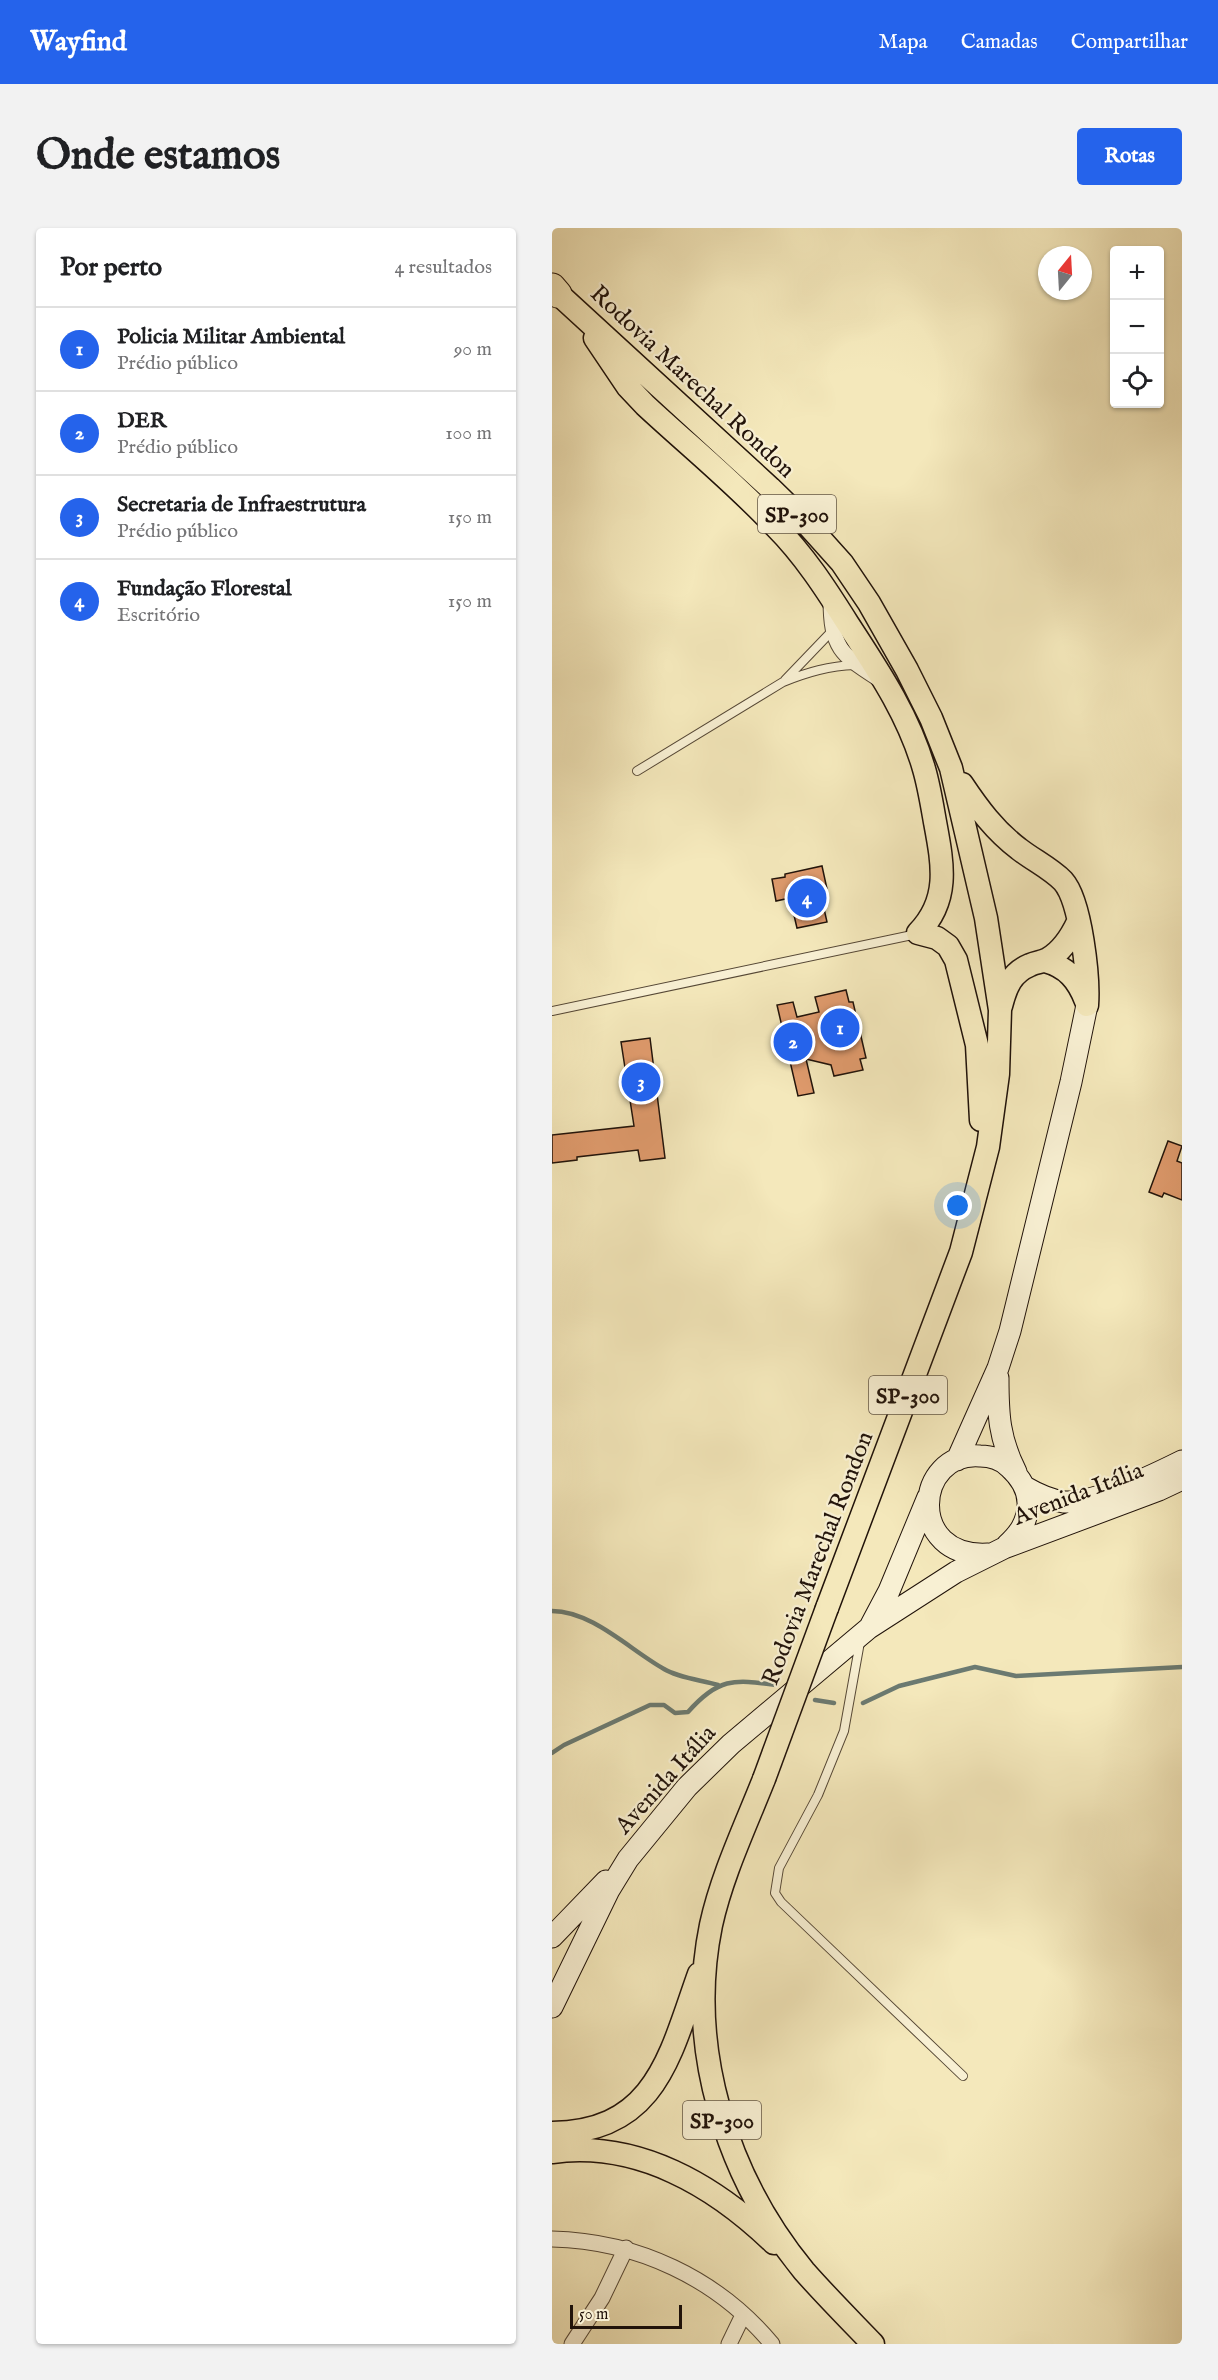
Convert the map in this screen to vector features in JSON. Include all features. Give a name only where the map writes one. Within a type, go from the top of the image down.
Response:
[{"type":"main road","points":[[560,295],[628,387],[774,524],[798,551],[831,596],[887,685],[910,732],[924,769],[940,848],[942,888],[930,921],[918,933]]},
{"type":"main road","name":"Rodovia Marechal Rondon","points":[[560,295],[770,488],[842,563],[869,603],[931,718],[951,768],[986,918],[1000,1010],[996,1096],[980,1178],[961,1252],[718,1898],[708,1950],[704,1989],[709,2065],[716,2102],[743,2174],[761,2208],[804,2270],[873,2344]]},
{"type":"main road","points":[[951,768],[983,815],[998,831],[1064,882],[1073,897],[1089,986],[1071,1082],[1010,1331],[998,1368],[957,1460]]},
{"type":"main road","points":[[1000,1010],[1006,986],[1012,976],[1031,964],[1045,961],[1065,944],[1078,922]]},
{"type":"main road","points":[[918,933],[937,938],[948,946],[956,960],[962,980],[977,1045],[980,1178]]},
{"type":"main road","points":[[1045,961],[1067,971],[1076,980],[1087,1005]]},
{"type":"main road","points":[[998,1368],[1000,1429],[1004,1448],[1021,1481],[1028,1504],[1026,1521],[1017,1536],[997,1551],[973,1555],[944,1541],[934,1528],[928,1513],[928,1497],[933,1481],[943,1468],[957,1460],[973,1455],[990,1456],[1005,1463],[1021,1481]]},
{"type":"main road","name":"Avenida Itália","points":[[1021,1481],[1052,1499],[1065,1502],[1081,1501],[1153,1475],[1182,1461]]},
{"type":"main road","name":"Avenida Itália","points":[[552,2007],[609,1890],[628,1859],[687,1787],[706,1767],[865,1631],[956,1572],[997,1551],[1159,1490],[1182,1479]]},
{"type":"main road","name":"Avenida Itália","points":[[865,1631],[889,1591],[928,1497]]},
{"type":"main road","points":[[552,1937],[628,1859]]},
{"type":"main road","points":[[552,2133],[572,2133],[595,2128],[618,2117],[648,2093],[667,2064],[708,1950]]},
{"type":"main road","points":[[552,2152],[596,2151],[632,2157],[667,2168],[699,2183],[729,2204],[804,2270]]},
{"type":"street","points":[[831,596],[832,631],[838,647],[855,665],[887,685]]},
{"type":"street","points":[[552,2239],[593,2242],[626,2248],[670,2264],[695,2278],[743,2315],[759,2328],[772,2344]]},
{"type":"street","points":[[572,2344],[602,2298],[626,2248]]},
{"type":"street","points":[[729,2344],[743,2315]]},
{"type":"lane","points":[[783,682],[832,631]]},
{"type":"lane","points":[[637,771],[783,682],[810,671],[831,666],[855,665]]},
{"type":"lane","points":[[552,1011],[918,933]]},
{"type":"lane","points":[[865,1631],[844,1731],[818,1795],[778,1868],[775,1893],[781,1902],[963,2076]]},
{"type":"building","points":[[822,866],[827,889],[820,891],[827,922],[797,928],[790,898],[776,901],[772,879]]},
{"type":"building","points":[[846,990],[849,1002],[853,1002],[866,1058],[860,1059],[863,1070],[834,1076],[831,1065],[806,1059],[814,1093],[798,1096],[777,1005],[793,1002],[797,1017],[819,1012],[815,997]]},
{"type":"building","points":[[650,1038],[665,1158],[640,1161],[638,1150],[577,1157],[577,1160],[552,1163],[552,1135],[634,1126],[621,1042]]},
{"type":"building","points":[[1168,1141],[1182,1146],[1177,1161],[1182,1163],[1182,1200],[1164,1193],[1162,1197],[1149,1192]]},
{"type":"waterway","points":[[552,1611],[582,1617],[596,1624],[670,1672],[718,1685]]},
{"type":"waterway","points":[[863,1703],[899,1686],[975,1667],[1016,1676],[1182,1667]]},
{"type":"waterway","points":[[552,1753],[564,1745],[650,1705],[664,1705],[675,1713],[688,1712],[708,1693],[727,1684],[748,1682],[776,1685]]},
{"type":"waterway","points":[[815,1700],[834,1703]]},
{"type":"place","name":"Fundação Florestal","points":[[807,898]]},
{"type":"place","name":"Policia Militar Ambiental","points":[[840,1028]]},
{"type":"place","name":"DER","points":[[793,1042]]},
{"type":"place","name":"Secretaria de Infraestrutura","points":[[641,1082]]}]
